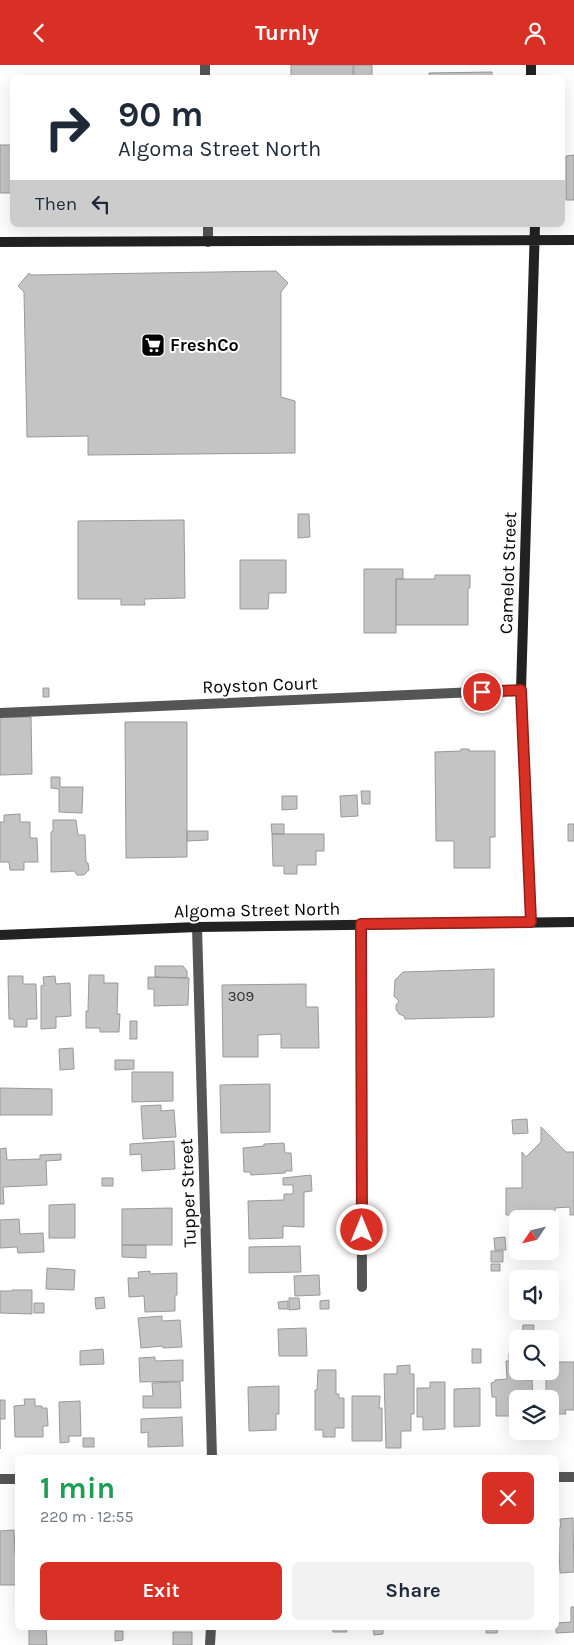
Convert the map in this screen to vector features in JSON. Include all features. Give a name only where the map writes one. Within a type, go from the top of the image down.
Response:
[{"type":"street","points":[[208,227],[208,242]]},
{"type":"street","name":"Camelot Street","points":[[531,922],[521,690],[534,227]]},
{"type":"street","points":[[0,242],[574,240]]},
{"type":"street","name":"Royston Court","points":[[0,713],[521,690]]},
{"type":"street","name":"Algoma Street North","points":[[0,935],[197,927],[574,922]]},
{"type":"street","points":[[361,924],[362,1287]]},
{"type":"street","name":"Tupper Street","points":[[197,927],[212,1455]]},
{"type":"street","points":[[559,1477],[574,1477]]},
{"type":"street","points":[[0,1479],[15,1479]]},
{"type":"street","points":[[210,1645],[211,1630]]},
{"type":"building","points":[[291,65],[353,65],[353,75],[291,75]]},
{"type":"building","points":[[354,65],[372,65],[372,75],[354,75]]},
{"type":"building","points":[[492,72],[492,75],[429,75],[429,73]]},
{"type":"building","points":[[0,145],[10,145],[10,193],[0,193]]},
{"type":"building","points":[[574,155],[574,200],[566,200],[566,156]]},
{"type":"building","name":"FreshCo","points":[[276,271],[288,283],[281,292],[281,397],[295,401],[295,453],[88,455],[88,436],[27,437],[24,292],[18,286],[29,273],[31,275]]},
{"type":"building","points":[[298,514],[309,514],[310,537],[298,538]]},
{"type":"building","points":[[184,520],[185,598],[144,599],[145,605],[121,605],[121,599],[78,599],[78,521]]},
{"type":"building","points":[[240,560],[286,560],[286,593],[269,593],[268,609],[240,609]]},
{"type":"building","points":[[364,569],[403,569],[403,579],[396,579],[396,633],[364,633]]},
{"type":"building","points":[[435,575],[470,575],[468,625],[396,625],[396,579],[435,579]]},
{"type":"building","points":[[43,688],[49,688],[49,697],[43,697]]},
{"type":"building","points":[[0,717],[31,717],[32,774],[0,775]]},
{"type":"building","points":[[125,722],[187,722],[187,857],[126,858]]},
{"type":"building","points":[[461,749],[469,749],[469,751],[495,751],[495,837],[490,837],[490,868],[454,868],[454,841],[436,841],[435,752],[461,751]]},
{"type":"building","points":[[51,777],[60,777],[60,787],[83,787],[82,813],[59,812],[59,789],[51,788]]},
{"type":"building","points":[[361,791],[370,791],[370,804],[362,804]]},
{"type":"building","points":[[357,795],[358,816],[341,817],[340,796]]},
{"type":"building","points":[[282,796],[297,796],[297,809],[282,810]]},
{"type":"building","points":[[20,814],[20,822],[30,822],[30,838],[37,838],[38,862],[24,862],[24,870],[10,870],[9,862],[0,862],[0,822],[4,822],[4,815]]},
{"type":"building","points":[[53,820],[76,820],[78,835],[85,835],[86,862],[88,863],[89,870],[84,875],[77,875],[74,871],[51,872],[51,832],[53,831]]},
{"type":"building","points":[[271,824],[284,824],[284,834],[272,834]]},
{"type":"building","points":[[568,824],[574,824],[574,841],[568,841]]},
{"type":"building","points":[[187,831],[208,831],[208,840],[187,841]]},
{"type":"building","points":[[272,834],[324,834],[324,851],[316,851],[316,865],[297,865],[297,874],[284,874],[284,866],[273,866]]},
{"type":"building","points":[[155,966],[183,966],[187,971],[187,978],[155,977]]},
{"type":"building","points":[[494,969],[494,1017],[405,1019],[396,1009],[399,1001],[394,996],[395,980],[403,972]]},
{"type":"building","points":[[89,975],[104,975],[104,983],[118,983],[117,1014],[120,1014],[119,1032],[100,1032],[100,1028],[86,1028]]},
{"type":"building","points":[[8,976],[23,976],[23,984],[36,984],[37,1019],[27,1019],[27,1027],[14,1027],[14,1019],[9,1019]]},
{"type":"building","points":[[55,976],[56,984],[70,983],[71,1016],[56,1017],[56,1028],[41,1029],[41,986],[44,985],[43,977]]},
{"type":"building","points":[[148,977],[189,978],[188,1005],[154,1006],[154,989],[148,989]]},
{"type":"building","points":[[306,984],[306,1007],[318,1007],[319,1048],[281,1048],[281,1034],[258,1035],[258,1057],[223,1057],[222,985]]},
{"type":"building","points":[[130,1021],[137,1021],[137,1039],[130,1039]]},
{"type":"building","points":[[73,1048],[74,1069],[60,1070],[59,1049]]},
{"type":"building","points":[[115,1060],[134,1060],[134,1069],[115,1070]]},
{"type":"building","points":[[132,1072],[173,1072],[173,1101],[132,1102]]},
{"type":"building","points":[[270,1084],[270,1132],[221,1133],[220,1085]]},
{"type":"building","points":[[0,1088],[52,1089],[52,1115],[0,1115]]},
{"type":"building","points":[[161,1105],[161,1111],[174,1110],[176,1137],[143,1139],[141,1106]]},
{"type":"building","points":[[527,1119],[528,1133],[513,1134],[512,1120]]},
{"type":"building","points":[[541,1127],[566,1152],[574,1152],[574,1215],[570,1215],[570,1207],[555,1208],[555,1210],[509,1210],[509,1215],[506,1215],[506,1188],[522,1188],[522,1152],[526,1157],[541,1142]]},
{"type":"building","points":[[174,1141],[175,1169],[142,1171],[141,1154],[130,1155],[130,1144]]},
{"type":"building","points":[[284,1143],[285,1153],[291,1153],[292,1171],[251,1175],[250,1172],[244,1172],[243,1148]]},
{"type":"building","points":[[6,1148],[7,1160],[40,1159],[40,1155],[61,1154],[61,1160],[46,1161],[47,1185],[3,1187],[4,1204],[0,1204],[0,1149]]},
{"type":"building","points":[[311,1175],[312,1191],[304,1192],[304,1227],[283,1226],[283,1238],[249,1239],[248,1201],[284,1200],[284,1194],[293,1194],[293,1185],[283,1185],[283,1178]]},
{"type":"building","points":[[102,1178],[113,1178],[113,1186],[102,1186]]},
{"type":"building","points":[[75,1204],[75,1238],[49,1238],[49,1205]]},
{"type":"building","points":[[172,1208],[172,1245],[122,1245],[122,1209]]},
{"type":"building","points":[[19,1219],[20,1234],[43,1233],[44,1252],[18,1253],[17,1247],[0,1248],[0,1220]]},
{"type":"building","points":[[505,1237],[506,1250],[495,1250],[494,1238]]},
{"type":"building","points":[[122,1245],[146,1245],[146,1258],[122,1257]]},
{"type":"building","points":[[300,1246],[301,1272],[249,1273],[249,1247]]},
{"type":"building","points":[[491,1251],[503,1251],[503,1262],[491,1262]]},
{"type":"building","points":[[491,1264],[500,1264],[500,1271],[491,1271]]},
{"type":"building","points":[[47,1268],[75,1270],[74,1290],[46,1289]]},
{"type":"building","points":[[150,1271],[150,1274],[177,1273],[175,1311],[145,1312],[144,1296],[129,1297],[128,1278],[139,1278],[138,1272]]},
{"type":"building","points":[[319,1275],[320,1295],[295,1296],[294,1276]]},
{"type":"building","points":[[32,1290],[32,1314],[0,1313],[0,1291]]},
{"type":"building","points":[[104,1297],[105,1308],[96,1309],[95,1298]]},
{"type":"building","points":[[289,1298],[299,1298],[300,1309],[289,1310]]},
{"type":"building","points":[[329,1300],[329,1309],[320,1309],[320,1301]]},
{"type":"building","points":[[288,1301],[288,1309],[279,1309],[278,1302]]},
{"type":"building","points":[[34,1303],[44,1303],[44,1313],[34,1313]]},
{"type":"building","points":[[162,1316],[162,1321],[180,1320],[182,1347],[141,1348],[138,1318]]},
{"type":"building","points":[[523,1325],[534,1325],[534,1330],[523,1330]]},
{"type":"building","points":[[306,1328],[307,1356],[279,1356],[278,1329]]},
{"type":"building","points":[[103,1349],[104,1364],[80,1365],[80,1351]]},
{"type":"building","points":[[472,1349],[481,1349],[481,1363],[472,1363]]},
{"type":"building","points":[[155,1357],[155,1361],[183,1360],[183,1381],[140,1382],[139,1358]]},
{"type":"building","points":[[506,1361],[509,1361],[509,1380],[532,1380],[533,1390],[509,1390],[509,1416],[496,1416],[496,1397],[492,1397],[491,1383],[495,1382],[495,1380],[507,1379]]},
{"type":"building","points":[[559,1362],[574,1362],[574,1410],[565,1410],[566,1414],[559,1414],[559,1390],[546,1390],[546,1380],[559,1380]]},
{"type":"building","points":[[410,1365],[410,1374],[414,1374],[414,1414],[411,1414],[411,1431],[401,1431],[401,1448],[386,1448],[384,1374],[397,1374],[397,1366]]},
{"type":"building","points":[[318,1370],[336,1370],[336,1394],[339,1394],[339,1398],[344,1398],[344,1428],[335,1428],[335,1437],[323,1437],[323,1430],[315,1430],[315,1390],[317,1390]]},
{"type":"building","points":[[180,1382],[181,1408],[143,1408],[143,1396],[153,1396],[152,1383]]},
{"type":"building","points":[[430,1382],[445,1382],[445,1429],[423,1430],[423,1417],[417,1417],[417,1388],[430,1388]]},
{"type":"building","points":[[279,1386],[279,1414],[276,1414],[276,1430],[249,1431],[248,1387]]},
{"type":"building","points":[[480,1388],[480,1426],[454,1427],[454,1389]]},
{"type":"building","points":[[352,1396],[380,1396],[379,1408],[382,1408],[382,1441],[352,1441]]},
{"type":"building","points":[[24,1399],[35,1399],[35,1406],[47,1408],[48,1426],[43,1426],[43,1437],[15,1437],[14,1406],[25,1405]]},
{"type":"building","points":[[0,1400],[5,1400],[5,1419],[0,1419]]},
{"type":"building","points":[[80,1401],[81,1436],[69,1436],[69,1442],[60,1443],[59,1402]]},
{"type":"building","points":[[182,1417],[183,1446],[148,1447],[148,1432],[141,1433],[141,1419]]},
{"type":"building","points":[[83,1438],[94,1438],[94,1447],[83,1447]]},
{"type":"building","points":[[573,1518],[574,1572],[560,1573],[560,1519]]},
{"type":"building","points":[[14,1530],[15,1585],[0,1585],[0,1531]]},
{"type":"building","points":[[571,1607],[574,1607],[574,1632],[556,1633],[556,1630],[559,1630],[559,1623],[571,1622]]},
{"type":"building","points":[[29,1630],[46,1630],[47,1645],[29,1645]]},
{"type":"building","points":[[333,1630],[347,1630],[347,1632],[333,1632]]},
{"type":"building","points":[[373,1630],[383,1630],[383,1634],[374,1635]]},
{"type":"building","points":[[486,1630],[498,1630],[497,1633],[486,1633]]},
{"type":"building","points":[[115,1631],[123,1631],[123,1640],[115,1641]]},
{"type":"building","points":[[173,1632],[192,1632],[192,1645],[173,1645]]},
{"type":"place","name":"FreshCo","points":[[153,345]]},
{"type":"route","points":[[362,1230],[361,924],[531,922],[521,690],[482,692]]}]
